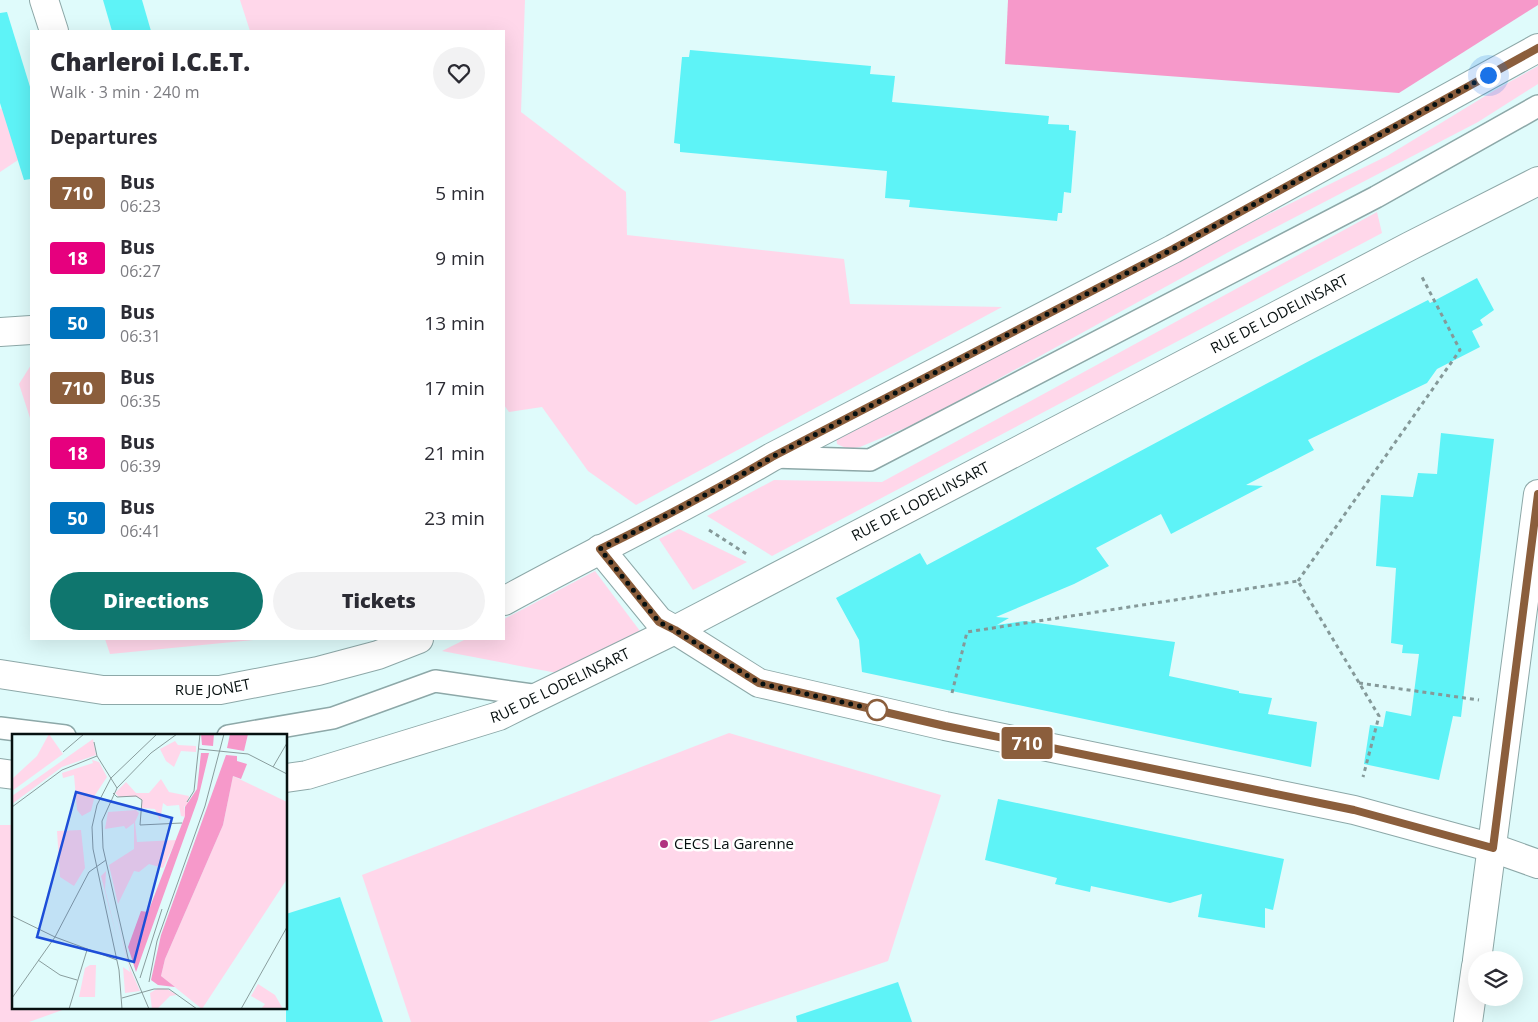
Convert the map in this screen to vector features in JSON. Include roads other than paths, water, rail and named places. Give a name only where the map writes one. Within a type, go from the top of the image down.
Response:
[{"type":"street","points":[[44,0],[54,30]]},
{"type":"street","points":[[505,600],[600,549],[687,506],[772,457],[1173,249],[1538,48]]},
{"type":"street","name":"RUE DE LODELINSART","points":[[288,778],[307,775],[499,716],[675,630],[1538,181]]},
{"type":"street","points":[[0,332],[30,330]]},
{"type":"street","points":[[1478,951],[1538,496]]},
{"type":"street","points":[[600,549],[659,622],[675,630],[759,683],[945,726],[1354,810],[1493,848],[1538,864]]},
{"type":"street","name":"RUE JONET","points":[[0,674],[103,690],[220,690],[318,671],[378,655],[416,640]]},
{"type":"street","points":[[1468,1022],[1470,1006]]},
{"type":"lane","points":[[772,457],[870,460],[1376,198],[1538,106]]},
{"type":"lane","points":[[240,734],[332,718],[435,681],[539,696]]},
{"type":"lane","points":[[0,728],[49,734]]},
{"type":"place","name":"CECS La Garenne","points":[[664,844]]}]
